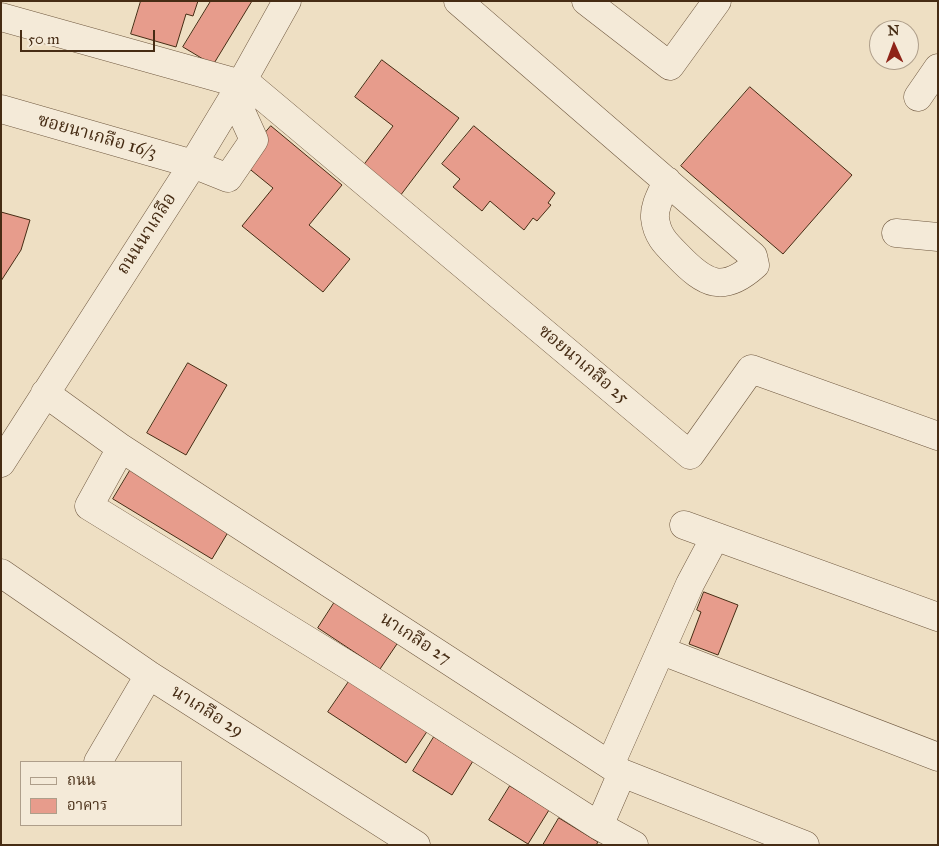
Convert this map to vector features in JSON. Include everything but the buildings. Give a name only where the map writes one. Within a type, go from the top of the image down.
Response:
[{"type":"street","name":"ถนนนาเกลือ","points":[[1,463],[193,164],[240,87],[288,1]]},
{"type":"street","points":[[458,1],[667,181]]},
{"type":"street","points":[[586,1],[670,66],[717,1]]},
{"type":"street","points":[[1,17],[240,87]]},
{"type":"street","points":[[918,97],[938,68]]},
{"type":"street","name":"ซอยนาเกลือ 16/3","points":[[1,109],[193,164],[228,178],[254,140],[240,87]]},
{"type":"street","name":"ซอยนาเกลือ 25","points":[[240,87],[690,455],[751,369],[938,436]]},
{"type":"street","points":[[896,233],[938,237]]},
{"type":"street","name":"นาเกลือ 27","points":[[45,393],[121,448],[616,769],[805,845]]},
{"type":"street","points":[[121,448],[89,506],[354,669],[599,826],[634,845]]},
{"type":"street","points":[[684,525],[938,617]]},
{"type":"street","points":[[599,826],[616,769],[662,651],[690,584],[715,537]]},
{"type":"street","name":"นาเกลือ 29","points":[[1,573],[149,675],[416,845]]},
{"type":"street","points":[[662,651],[938,756]]},
{"type":"street","points":[[99,761],[149,675]]}]
